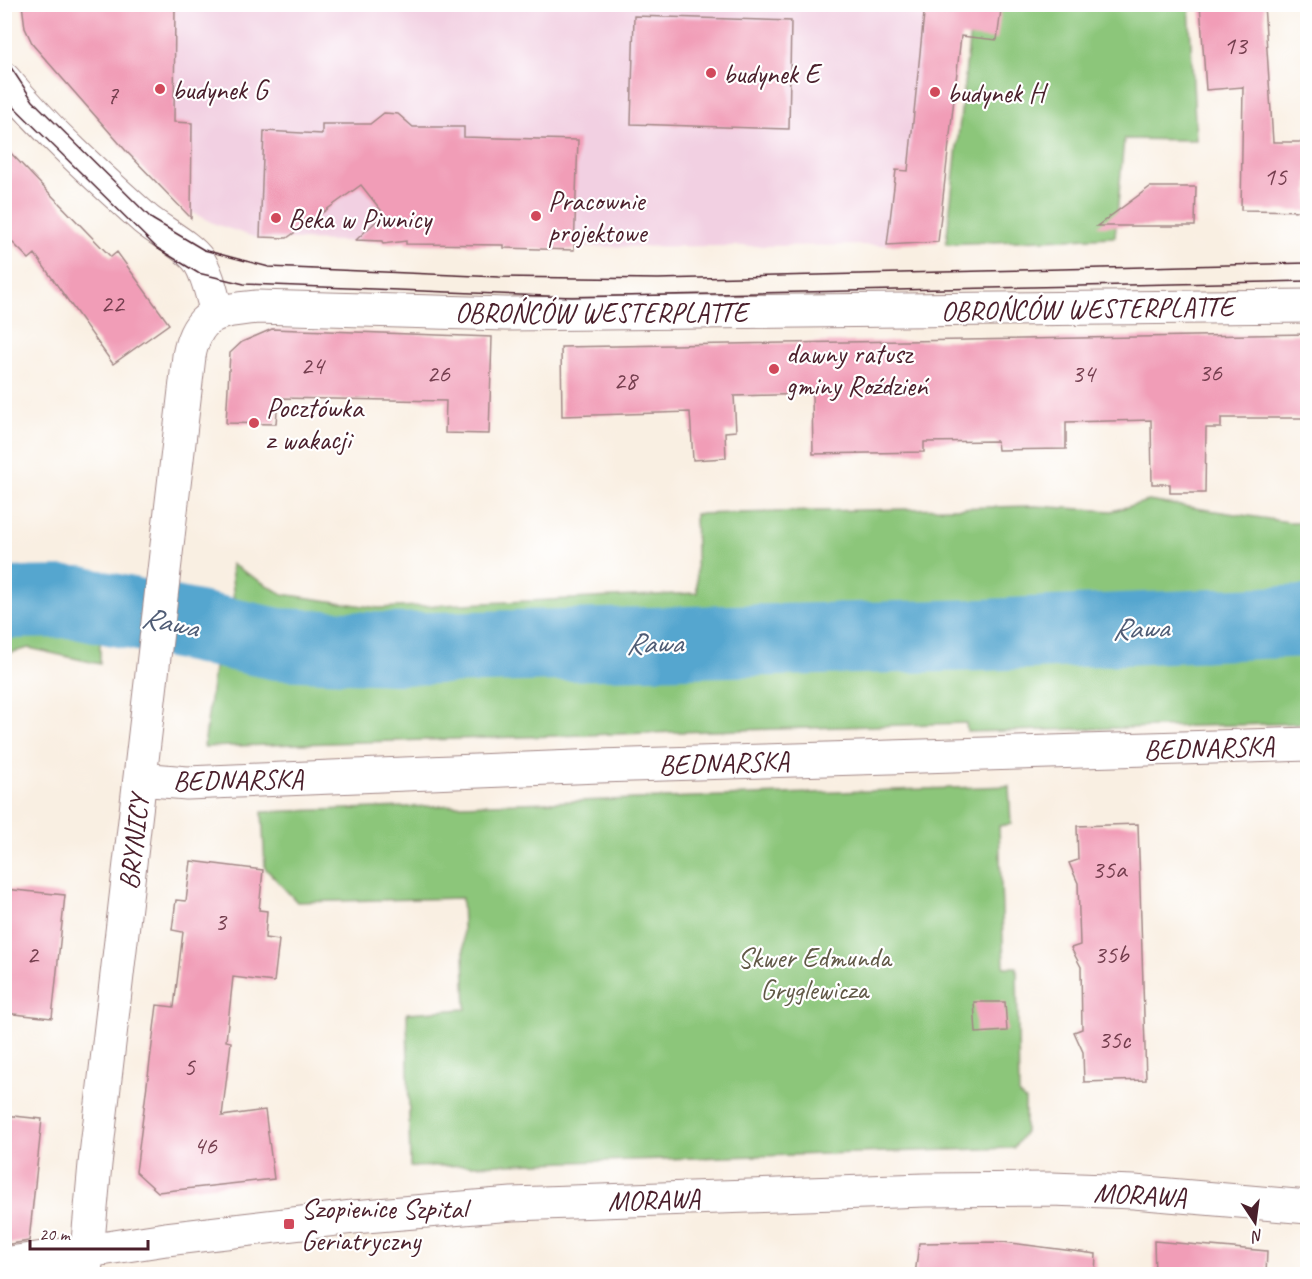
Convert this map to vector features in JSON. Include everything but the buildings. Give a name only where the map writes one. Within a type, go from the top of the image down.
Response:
[{"type":"street","points":[[4,80],[26,106],[107,185],[149,223],[198,259],[207,277],[217,313]]},
{"type":"street","name":"OBROŃCÓW WESTERPLATTE","points":[[217,313],[257,307],[506,314],[1308,306]]},
{"type":"street","name":"BRYNICY","points":[[86,1263],[189,356],[193,334],[217,313]]},
{"type":"street","name":"BEDNARSKA","points":[[140,779],[187,783],[611,766],[1308,744]]},
{"type":"street","name":"MORAWA","points":[[4,1264],[86,1263],[166,1239],[353,1216],[441,1208],[571,1202],[925,1190],[1052,1189],[1134,1192],[1308,1207]]},
{"type":"shaded area","points":[[146,5],[965,5],[942,195],[887,245],[574,247],[260,239],[215,224],[181,207]]},
{"type":"green space","points":[[973,5],[1189,5],[1196,140],[1124,139],[1115,237],[946,244]]},
{"type":"green space","points":[[1148,501],[1289,522],[1307,522],[1307,599],[1034,612],[386,628],[313,624],[234,603],[231,564],[282,594],[378,608],[697,593],[695,514],[1035,506],[1112,511]]},
{"type":"green space","points":[[18,631],[100,637],[100,664],[29,648],[5,654],[5,634]]},
{"type":"green space","points":[[1307,651],[1307,723],[967,732],[966,723],[204,747],[215,660],[302,677],[496,675]]},
{"type":"green space","name":"Skwer Edmunda Gryglewicza","points":[[1009,786],[1011,824],[999,826],[1004,967],[1017,967],[1019,1095],[1025,1100],[1025,1132],[1014,1148],[410,1167],[407,1013],[466,1009],[462,898],[297,902],[265,868],[262,812]]},
{"type":"waterway","name":"Rawa","points":[[4,603],[78,602],[277,644],[396,649],[984,635],[1308,621]]},
{"type":"tram line","points":[[4,57],[33,101],[152,219],[204,250],[269,267],[499,277],[658,279],[1308,263]]},
{"type":"tram line","points":[[4,97],[157,248],[198,273],[244,284],[572,297],[1308,281]]},
{"type":"place","name":"budynek E","points":[[711,73]]},
{"type":"place","name":"budynek G","points":[[160,89]]},
{"type":"place","name":"budynek H","points":[[935,92]]},
{"type":"place","name":"Pracownie projektowe","points":[[536,216]]},
{"type":"place","name":"Beka w Piwnicy","points":[[276,218]]},
{"type":"place","name":"dawny ratusz gminy Roździeń","points":[[774,369]]},
{"type":"place","name":"Pocztówka z wakacji","points":[[254,423]]},
{"type":"place","name":"Szopienice Szpital Geriatryczny","points":[[289,1224]]}]
